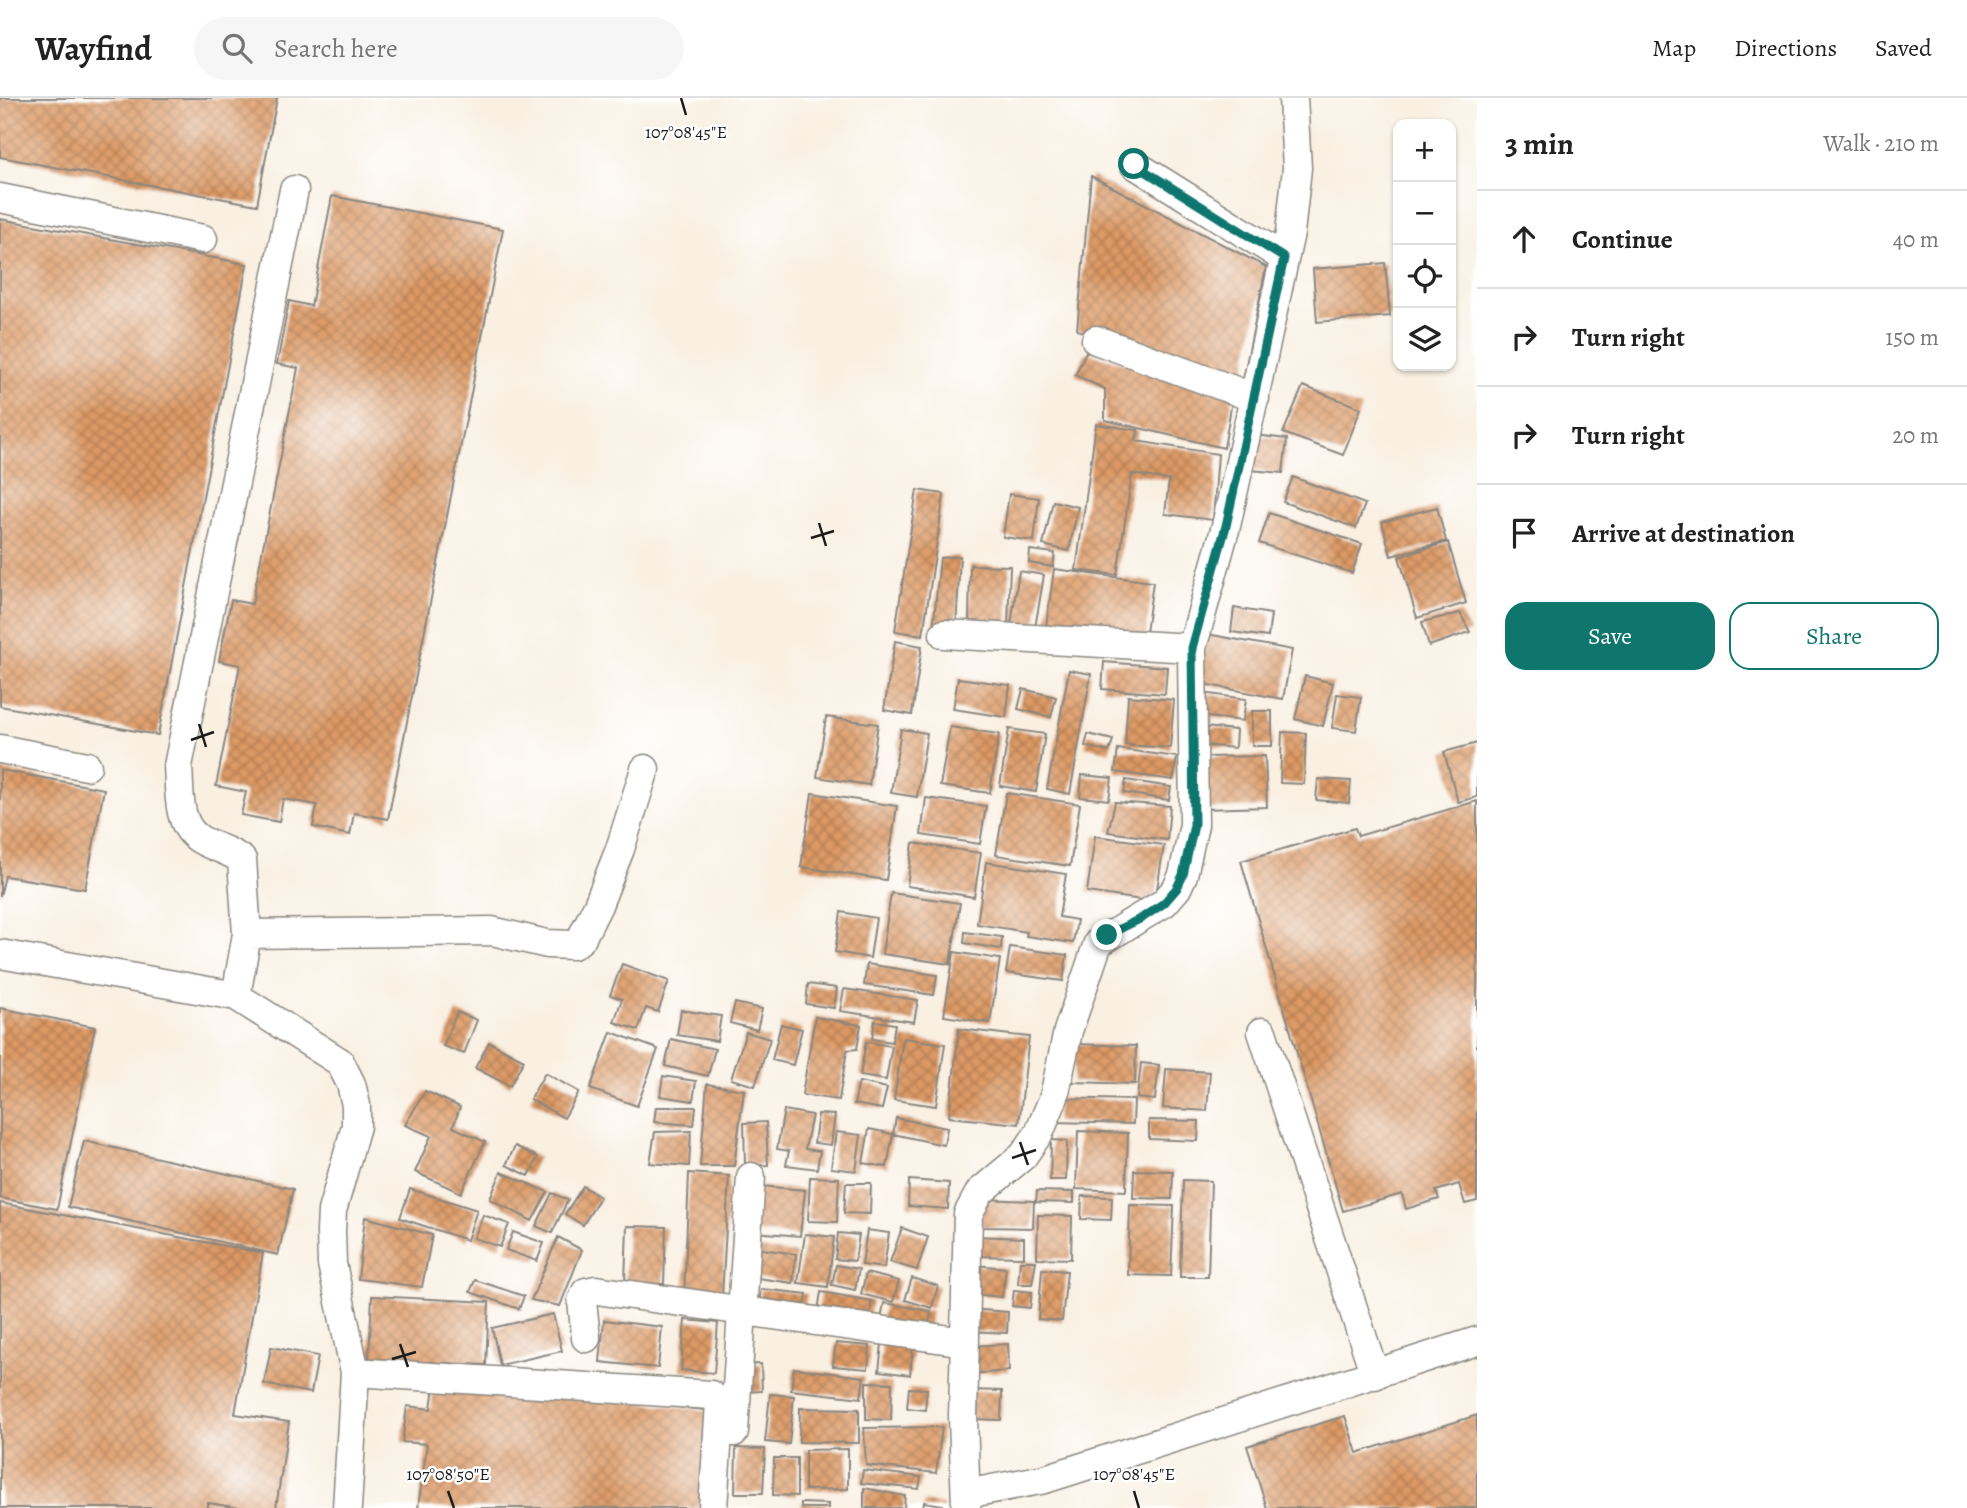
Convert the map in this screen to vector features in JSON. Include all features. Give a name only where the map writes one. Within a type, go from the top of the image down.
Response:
[{"type":"street","points":[[1293,98],[1297,169],[1294,205],[1226,526],[1192,648],[1194,813],[1183,875],[1177,888],[1164,903],[1098,943],[1068,1031],[1054,1097],[1039,1133],[1023,1156],[980,1192],[968,1214],[965,1342],[966,1501],[1045,1479],[1477,1342]]},
{"type":"street","points":[[1134,164],[1284,258]]},
{"type":"street","points":[[236,996],[247,934],[242,860],[228,850],[198,839],[189,830],[182,818],[178,766],[294,190]]},
{"type":"street","points":[[0,198],[203,239]]},
{"type":"street","points":[[1096,340],[1255,398]]},
{"type":"street","points":[[944,634],[1192,648]]},
{"type":"street","points":[[0,749],[87,766]]},
{"type":"street","points":[[247,934],[492,932],[547,944],[573,945],[581,939],[621,849],[645,769]]},
{"type":"street","points":[[0,954],[236,996],[340,1062],[351,1084],[356,1126],[331,1211],[332,1264],[355,1372],[347,1508]]},
{"type":"street","points":[[1262,1032],[1375,1375]]},
{"type":"street","points":[[731,1508],[751,1177]]},
{"type":"street","points":[[586,1338],[582,1301],[590,1291],[965,1342]]},
{"type":"street","points":[[355,1372],[711,1395],[720,1403],[713,1508]]},
{"type":"building","points":[[0,98],[277,98],[257,205],[0,157]]},
{"type":"building","points":[[1091,176],[1266,267],[1243,380],[1077,330]]},
{"type":"building","points":[[332,196],[503,229],[388,819],[354,813],[350,835],[313,827],[317,805],[283,799],[279,822],[241,815],[246,792],[216,786],[240,665],[219,661],[231,600],[252,604],[298,368],[277,364],[289,301],[311,306]]},
{"type":"building","points":[[0,219],[247,264],[158,735],[0,706]]},
{"type":"building","points":[[1385,263],[1390,316],[1317,322],[1313,269]]},
{"type":"building","points":[[1086,352],[1233,395],[1224,448],[1105,420],[1105,389],[1075,375]]},
{"type":"building","points":[[1303,386],[1361,408],[1343,455],[1283,433]]},
{"type":"building","points":[[1096,424],[1138,430],[1136,441],[1218,454],[1213,520],[1165,514],[1169,480],[1132,474],[1117,575],[1076,570]]},
{"type":"building","points":[[1255,435],[1287,439],[1283,473],[1251,470]]},
{"type":"building","points":[[1293,477],[1365,504],[1356,528],[1283,502]]},
{"type":"building","points":[[917,490],[944,494],[923,635],[895,631]]},
{"type":"building","points":[[1009,494],[1039,498],[1034,541],[1003,537]]},
{"type":"building","points":[[1053,501],[1078,507],[1069,551],[1043,545]]},
{"type":"building","points":[[1437,507],[1446,541],[1391,556],[1382,522]]},
{"type":"building","points":[[1269,513],[1362,544],[1352,573],[1259,543]]},
{"type":"building","points":[[1448,542],[1466,603],[1417,618],[1399,557]]},
{"type":"building","points":[[1030,550],[1055,553],[1053,567],[1029,563]]},
{"type":"building","points":[[960,556],[956,631],[933,630],[940,558]]},
{"type":"building","points":[[970,565],[1010,566],[1008,627],[969,626]]},
{"type":"building","points":[[1054,569],[1153,582],[1145,640],[1046,627]]},
{"type":"building","points":[[1019,571],[1044,575],[1034,634],[1010,631]]},
{"type":"building","points":[[1234,608],[1271,614],[1268,637],[1231,632]]},
{"type":"building","points":[[1460,613],[1470,632],[1429,646],[1422,622]]},
{"type":"building","points":[[1207,634],[1292,650],[1283,699],[1198,683]]},
{"type":"building","points":[[895,641],[922,646],[912,715],[884,710]]},
{"type":"building","points":[[1104,662],[1167,667],[1165,694],[1102,689]]},
{"type":"building","points":[[1069,670],[1091,674],[1070,794],[1047,789]]},
{"type":"building","points":[[1305,676],[1333,683],[1323,726],[1295,719]]},
{"type":"building","points":[[958,678],[1010,685],[1006,717],[953,709]]},
{"type":"building","points":[[1023,689],[1056,697],[1051,717],[1018,709]]},
{"type":"building","points":[[1202,693],[1246,699],[1243,721],[1199,716]]},
{"type":"building","points":[[1337,694],[1361,697],[1356,731],[1332,728]]},
{"type":"building","points":[[1128,696],[1174,700],[1170,748],[1125,745]]},
{"type":"building","points":[[1252,711],[1272,711],[1272,746],[1252,746]]},
{"type":"building","points":[[826,717],[878,724],[869,785],[817,777]]},
{"type":"building","points":[[950,727],[999,734],[990,793],[940,786]]},
{"type":"building","points":[[1203,727],[1236,730],[1235,748],[1201,745]]},
{"type":"building","points":[[901,729],[927,733],[917,797],[891,793]]},
{"type":"building","points":[[1009,729],[1045,734],[1036,792],[1000,786]]},
{"type":"building","points":[[1282,732],[1306,733],[1304,784],[1280,783]]},
{"type":"building","points":[[1088,734],[1113,740],[1109,752],[1085,746]]},
{"type":"building","points":[[1477,743],[1477,797],[1458,802],[1444,752]]},
{"type":"building","points":[[1118,749],[1177,757],[1173,780],[1115,772]]},
{"type":"building","points":[[1265,756],[1267,807],[1204,809],[1202,757]]},
{"type":"building","points":[[0,770],[104,789],[85,889],[5,876],[0,896]]},
{"type":"building","points":[[1082,775],[1112,778],[1109,800],[1080,797]]},
{"type":"building","points":[[1318,779],[1351,781],[1349,803],[1316,800]]},
{"type":"building","points":[[1126,780],[1171,787],[1169,800],[1124,793]]},
{"type":"building","points":[[812,793],[897,806],[886,880],[801,867]]},
{"type":"building","points":[[1006,793],[1080,804],[1070,866],[996,855]]},
{"type":"building","points":[[926,798],[986,806],[980,844],[921,835]]},
{"type":"building","points":[[1477,801],[1477,1201],[1465,1204],[1459,1184],[1436,1191],[1439,1199],[1406,1209],[1402,1194],[1343,1211],[1241,861],[1355,828],[1358,836]]},
{"type":"building","points":[[1115,802],[1170,806],[1167,840],[1108,832]]},
{"type":"building","points":[[1095,836],[1164,845],[1155,902],[1087,892]]},
{"type":"building","points":[[913,843],[981,853],[974,897],[907,886]]},
{"type":"building","points":[[986,862],[1066,874],[1059,917],[1077,920],[1073,943],[1026,936],[1027,932],[977,924]]},
{"type":"building","points":[[891,893],[960,903],[950,964],[882,954]]},
{"type":"building","points":[[841,912],[876,918],[870,958],[835,952]]},
{"type":"building","points":[[965,932],[1002,937],[1001,949],[964,943]]},
{"type":"building","points":[[1010,947],[1067,955],[1063,981],[1006,973]]},
{"type":"building","points":[[954,952],[1000,959],[990,1023],[944,1016]]},
{"type":"building","points":[[622,964],[669,981],[658,1012],[646,1008],[638,1030],[614,1022],[622,999],[610,995]]},
{"type":"building","points":[[867,964],[937,975],[934,995],[864,985]]},
{"type":"building","points":[[808,984],[837,988],[834,1008],[806,1004]]},
{"type":"building","points":[[844,989],[918,1000],[914,1022],[840,1011]]},
{"type":"building","points":[[735,1003],[762,1009],[757,1030],[730,1023]]},
{"type":"building","points":[[0,1008],[95,1027],[57,1209],[0,1198]]},
{"type":"building","points":[[681,1010],[721,1016],[717,1041],[677,1035]]},
{"type":"building","points":[[457,1012],[477,1020],[464,1054],[443,1046]]},
{"type":"building","points":[[815,1017],[861,1025],[857,1049],[847,1050],[839,1100],[802,1095]]},
{"type":"building","points":[[875,1021],[895,1024],[892,1042],[872,1039]]},
{"type":"building","points":[[781,1024],[802,1029],[793,1065],[772,1060]]},
{"type":"building","points":[[959,1029],[1029,1037],[1019,1124],[949,1117]]},
{"type":"building","points":[[611,1032],[658,1049],[637,1106],[590,1089]]},
{"type":"building","points":[[746,1032],[770,1039],[755,1086],[731,1079]]},
{"type":"building","points":[[903,1038],[945,1044],[936,1106],[894,1100]]},
{"type":"building","points":[[671,1039],[715,1049],[708,1076],[665,1066]]},
{"type":"building","points":[[489,1042],[524,1060],[510,1086],[475,1068]]},
{"type":"building","points":[[866,1042],[892,1046],[886,1080],[860,1076]]},
{"type":"building","points":[[1075,1044],[1136,1046],[1135,1084],[1073,1082]]},
{"type":"building","points":[[1141,1063],[1159,1065],[1155,1100],[1137,1098]]},
{"type":"building","points":[[1166,1069],[1210,1072],[1207,1111],[1163,1108]]},
{"type":"building","points":[[545,1073],[579,1092],[564,1118],[530,1099]]},
{"type":"building","points":[[663,1076],[696,1081],[693,1101],[660,1096]]},
{"type":"building","points":[[859,1082],[887,1088],[882,1109],[854,1104]]},
{"type":"building","points":[[707,1084],[744,1090],[734,1166],[700,1166]]},
{"type":"building","points":[[425,1091],[460,1107],[453,1127],[485,1142],[461,1193],[415,1172],[431,1136],[405,1125]]},
{"type":"building","points":[[1057,1098],[1134,1100],[1133,1124],[1056,1122]]},
{"type":"building","points":[[656,1107],[696,1107],[694,1125],[654,1122]]},
{"type":"building","points":[[784,1110],[812,1115],[805,1149],[820,1151],[817,1169],[786,1165],[789,1151],[777,1149]]},
{"type":"building","points":[[818,1114],[835,1115],[831,1145],[814,1143]]},
{"type":"building","points":[[896,1118],[947,1128],[944,1145],[893,1134]]},
{"type":"building","points":[[1149,1120],[1199,1121],[1198,1141],[1149,1139]]},
{"type":"building","points":[[766,1122],[768,1165],[745,1166],[744,1123]]},
{"type":"building","points":[[869,1129],[893,1134],[887,1167],[863,1163]]},
{"type":"building","points":[[691,1131],[689,1166],[650,1163],[655,1132]]},
{"type":"building","points":[[1078,1131],[1128,1133],[1126,1191],[1076,1189]]},
{"type":"building","points":[[836,1132],[861,1135],[856,1171],[831,1168]]},
{"type":"building","points":[[1051,1140],[1067,1141],[1066,1180],[1050,1180]]},
{"type":"building","points":[[84,1141],[293,1189],[278,1255],[68,1207]]},
{"type":"building","points":[[515,1146],[538,1157],[529,1176],[506,1165]]},
{"type":"building","points":[[1134,1170],[1173,1171],[1172,1199],[1133,1198]]},
{"type":"building","points":[[501,1172],[548,1192],[532,1221],[490,1199]]},
{"type":"building","points":[[689,1173],[729,1176],[722,1297],[684,1299]]},
{"type":"building","points":[[810,1177],[839,1178],[837,1222],[808,1221]]},
{"type":"building","points":[[909,1180],[949,1183],[948,1209],[908,1206]]},
{"type":"building","points":[[1183,1180],[1211,1181],[1208,1277],[1180,1277]]},
{"type":"building","points":[[846,1183],[871,1183],[870,1214],[844,1213]]},
{"type":"building","points":[[583,1186],[600,1197],[583,1225],[565,1214]]},
{"type":"building","points":[[760,1186],[805,1190],[800,1236],[755,1232]]},
{"type":"building","points":[[410,1189],[477,1210],[467,1240],[400,1218]]},
{"type":"building","points":[[1037,1191],[1074,1192],[1074,1203],[1036,1202]]},
{"type":"building","points":[[552,1193],[568,1200],[552,1233],[536,1226]]},
{"type":"building","points":[[1082,1196],[1112,1197],[1111,1220],[1081,1219]]},
{"type":"building","points":[[982,1199],[1034,1201],[1033,1228],[981,1227]]},
{"type":"building","points":[[0,1203],[263,1253],[235,1414],[289,1422],[276,1508],[240,1508],[208,1503],[208,1508],[0,1508]]},
{"type":"building","points":[[1130,1205],[1174,1206],[1171,1276],[1128,1275]]},
{"type":"building","points":[[483,1215],[509,1224],[500,1247],[474,1238]]},
{"type":"building","points":[[1038,1215],[1072,1216],[1071,1259],[1037,1258]]},
{"type":"building","points":[[365,1217],[432,1235],[422,1287],[358,1279]]},
{"type":"building","points":[[627,1226],[666,1227],[664,1284],[625,1283]]},
{"type":"building","points":[[902,1228],[928,1237],[917,1270],[890,1262]]},
{"type":"building","points":[[867,1230],[889,1233],[884,1268],[862,1265]]},
{"type":"building","points":[[513,1232],[544,1243],[537,1261],[506,1250]]},
{"type":"building","points":[[838,1233],[859,1235],[855,1261],[835,1259]]},
{"type":"building","points":[[805,1234],[834,1237],[828,1287],[798,1283]]},
{"type":"building","points":[[974,1236],[1024,1238],[1024,1257],[974,1256]]},
{"type":"building","points":[[558,1237],[582,1250],[560,1306],[531,1300]]},
{"type":"building","points":[[755,1248],[796,1254],[793,1283],[751,1277]]},
{"type":"building","points":[[1020,1261],[1036,1261],[1032,1284],[1018,1284]]},
{"type":"building","points":[[836,1265],[859,1269],[855,1290],[832,1285]]},
{"type":"building","points":[[975,1265],[1006,1268],[1002,1297],[971,1294]]},
{"type":"building","points":[[1042,1269],[1067,1271],[1062,1321],[1038,1319]]},
{"type":"building","points":[[866,1273],[899,1281],[893,1302],[861,1294]]},
{"type":"building","points":[[912,1278],[938,1286],[932,1308],[905,1300]]},
{"type":"building","points":[[475,1280],[524,1296],[519,1309],[470,1292]]},
{"type":"building","points":[[761,1289],[807,1294],[804,1315],[758,1310]]},
{"type":"building","points":[[1014,1290],[1032,1292],[1030,1308],[1012,1306]]},
{"type":"building","points":[[821,1292],[872,1301],[868,1325],[817,1317]]},
{"type":"building","points":[[372,1296],[489,1302],[486,1365],[369,1360]]},
{"type":"building","points":[[884,1303],[931,1311],[928,1332],[880,1324]]},
{"type":"building","points":[[970,1309],[1008,1312],[1007,1333],[968,1331]]},
{"type":"building","points":[[553,1314],[562,1351],[500,1365],[492,1328]]},
{"type":"building","points":[[604,1320],[662,1327],[658,1368],[600,1362]]},
{"type":"building","points":[[685,1320],[718,1323],[714,1373],[681,1370]]},
{"type":"building","points":[[836,1343],[870,1346],[868,1369],[833,1366]]},
{"type":"building","points":[[882,1344],[913,1347],[910,1375],[879,1371]]},
{"type":"building","points":[[1008,1344],[1009,1371],[969,1374],[967,1346]]},
{"type":"building","points":[[271,1347],[318,1356],[311,1393],[264,1384]]},
{"type":"building","points":[[761,1364],[762,1391],[740,1392],[739,1365]]},
{"type":"building","points":[[794,1368],[864,1377],[861,1398],[791,1390]]},
{"type":"building","points":[[435,1378],[713,1411],[705,1508],[418,1508],[427,1444],[402,1442],[407,1406],[431,1409]]},
{"type":"building","points":[[866,1382],[892,1383],[891,1420],[866,1419]]},
{"type":"building","points":[[909,1388],[927,1389],[925,1410],[907,1408]]},
{"type":"building","points":[[970,1390],[1002,1391],[1001,1420],[969,1419]]},
{"type":"building","points":[[770,1394],[794,1396],[789,1444],[765,1442]]},
{"type":"building","points":[[800,1408],[859,1409],[859,1443],[799,1442]]},
{"type":"building","points":[[1477,1415],[1477,1508],[1267,1508],[1247,1446],[1345,1416],[1357,1453]]},
{"type":"building","points":[[942,1427],[936,1473],[866,1465],[864,1428]]},
{"type":"building","points":[[736,1448],[765,1449],[763,1493],[735,1493]]},
{"type":"building","points":[[848,1449],[848,1489],[805,1490],[805,1450]]},
{"type":"building","points":[[774,1458],[797,1458],[797,1496],[773,1495]]},
{"type":"building","points":[[863,1470],[921,1477],[919,1489],[861,1483]]},
{"type":"building","points":[[864,1488],[905,1496],[904,1508],[864,1508]]},
{"type":"building","points":[[924,1502],[943,1505],[943,1508],[923,1508]]},
{"type":"building","points":[[801,1503],[828,1504],[828,1508],[801,1508]]},
{"type":"route","points":[[1107,935],[1142,918],[1164,903],[1177,888],[1183,875],[1194,825],[1192,648],[1226,526],[1284,258],[1134,164]]}]
